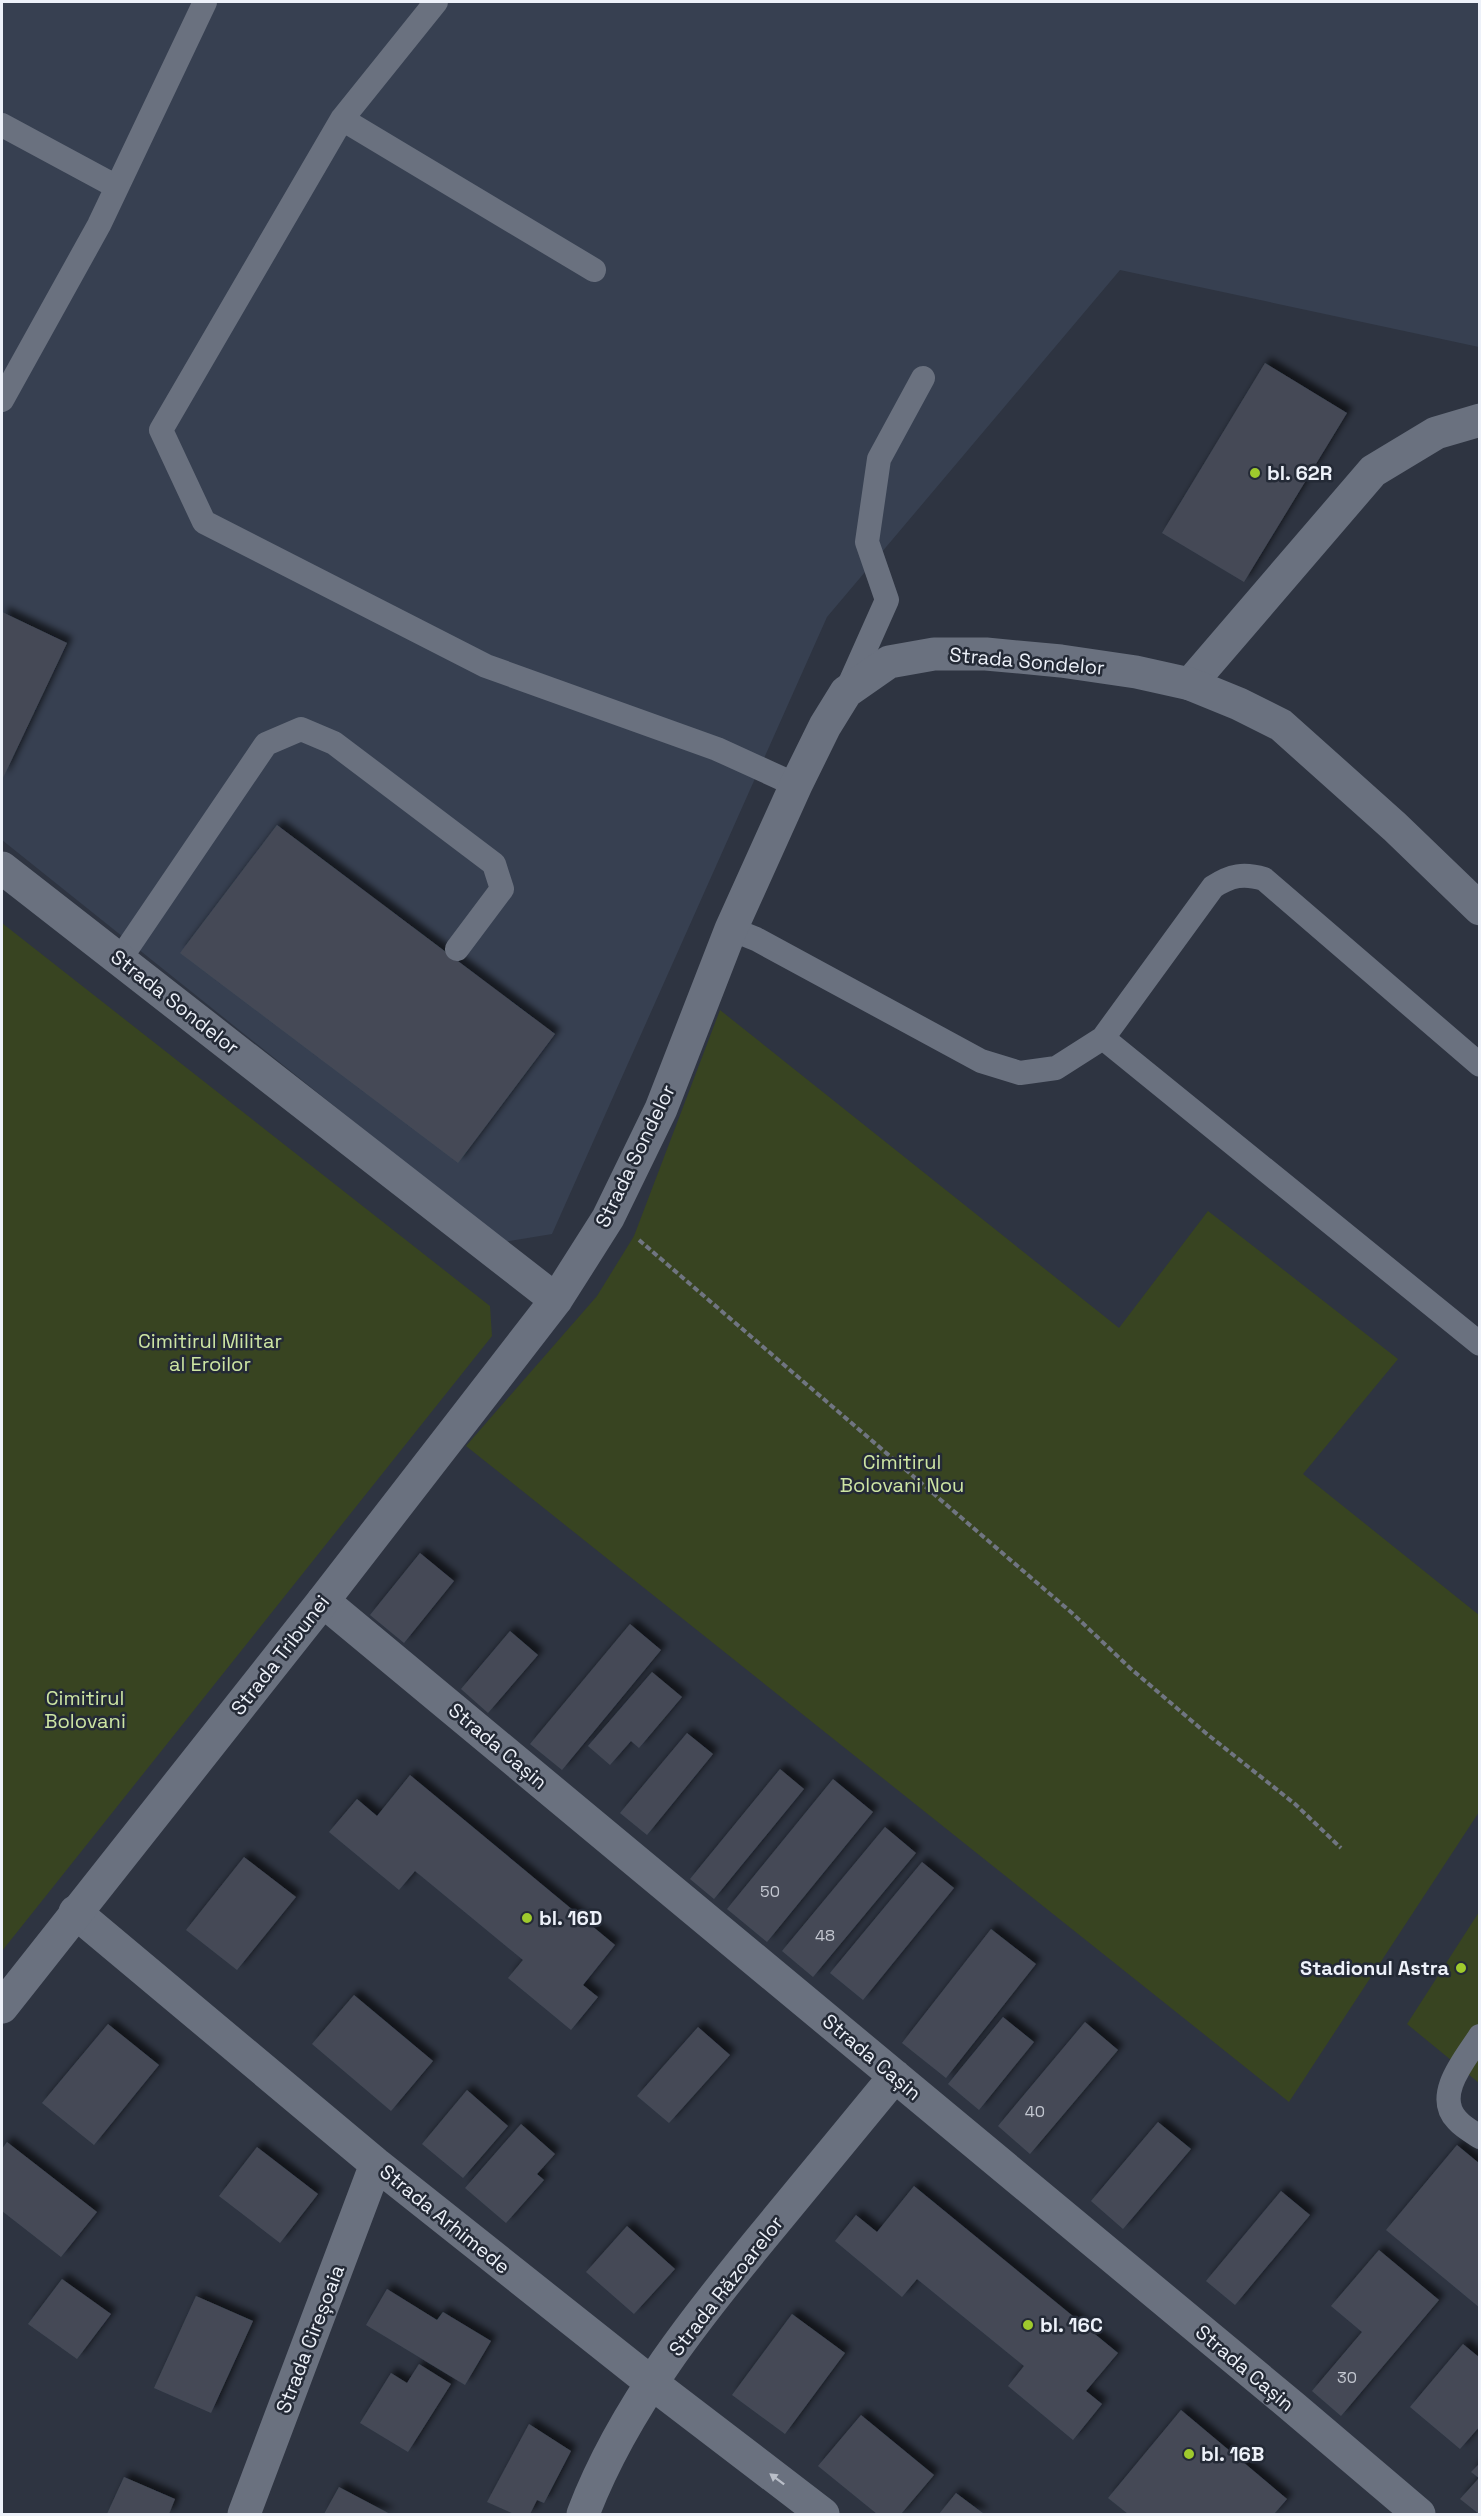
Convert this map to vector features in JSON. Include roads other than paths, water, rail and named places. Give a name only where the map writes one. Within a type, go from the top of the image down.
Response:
[{"type":"street","points":[[1190,684],[1373,471],[1436,433],[1479,420]]},
{"type":"street","name":"Strada Sondelor","points":[[2,868],[556,1300],[608,1218],[661,1109],[731,929],[825,726],[846,692],[889,663],[934,654],[987,654],[1061,661],[1136,672],[1190,684],[1239,704],[1281,725],[1395,827],[1479,909]]},
{"type":"street","name":"Strada Tribunei","points":[[2,2007],[323,1601],[556,1300]]},
{"type":"street","name":"Strada Cașin","points":[[323,1601],[1419,2514]]},
{"type":"street","name":"Strada Arhimede","points":[[75,1912],[376,2164],[653,2384],[823,2514]]},
{"type":"street","name":"Strada Răzoarelor","points":[[583,2514],[620,2436],[691,2327],[895,2076]]},
{"type":"street","name":"Strada Cireșoaia","points":[[244,2514],[376,2164]]},
{"type":"lane","points":[[2,400],[99,225],[205,2]]},
{"type":"lane","points":[[436,2],[342,120],[161,430],[204,522],[486,666],[717,749],[796,785]]},
{"type":"lane","points":[[342,120],[594,270]]},
{"type":"lane","points":[[2,125],[117,187]]},
{"type":"lane","points":[[846,692],[887,600],[867,542],[879,459],[923,378]]},
{"type":"lane","points":[[120,959],[266,744],[301,729],[334,743],[494,864],[502,889],[457,949]]},
{"type":"lane","points":[[731,929],[756,939],[981,1061],[1020,1073],[1056,1068],[1103,1038],[1213,888],[1227,878],[1247,874],[1264,879],[1479,1065]]},
{"type":"lane","points":[[1103,1038],[1479,1344]]},
{"type":"lane","points":[[1479,2036],[1453,2079],[1447,2097],[1455,2119],[1479,2137]]},
{"type":"place","name":"bl. 62R","points":[[1255,473]]},
{"type":"place","name":"bl. 16D","points":[[527,1918]]},
{"type":"place","name":"Stadionul Astra","points":[[1461,1968]]},
{"type":"place","name":"bl. 16C","points":[[1028,2325]]},
{"type":"place","name":"bl. 16B","points":[[1189,2454]]},
{"type":"park label","name":"Cimitirul Militar al Eroilor","points":[[210,1352]]},
{"type":"park label","name":"Cimitirul Bolovani Nou","points":[[902,1474]]},
{"type":"park label","name":"Cimitirul Bolovani","points":[[85,1710]]}]
